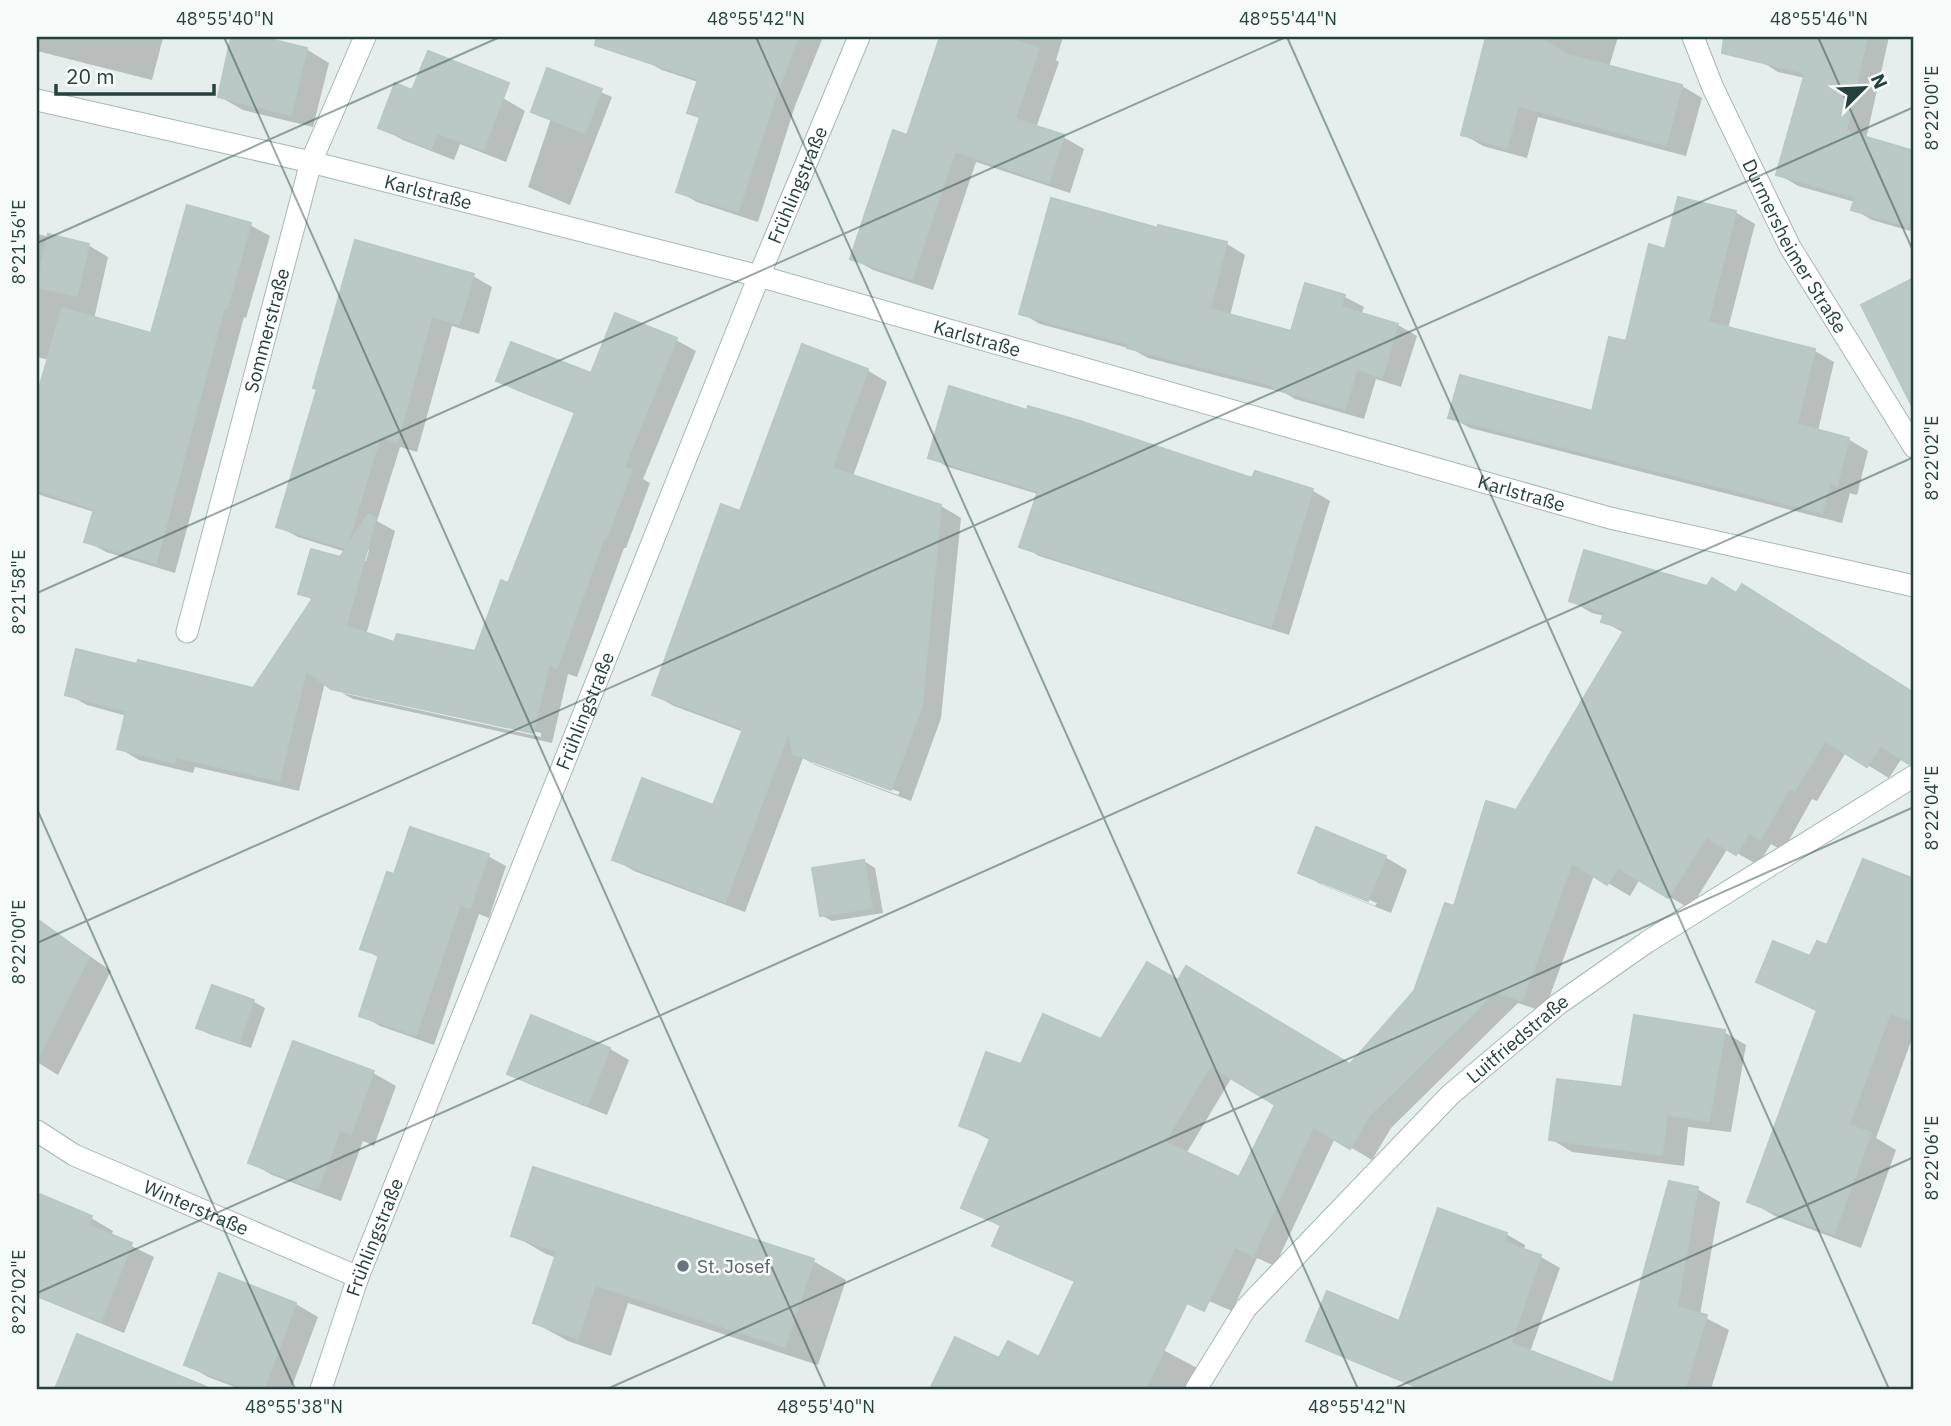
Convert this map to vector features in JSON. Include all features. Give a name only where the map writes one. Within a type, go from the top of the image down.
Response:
[{"type":"street","name":"Sommerstraße","points":[[187,632],[311,162],[365,37]]},
{"type":"street","name":"Frühlingstraße","points":[[321,1389],[358,1277],[759,276],[859,37]]},
{"type":"street","name":"Durmersheimer Straße","points":[[1693,37],[1713,88],[1790,247],[1914,447]]},
{"type":"street","name":"Karlstraße","points":[[37,100],[311,162],[759,276],[1610,518],[1914,586]]},
{"type":"street","name":"Luitfriedstraße","points":[[1196,1389],[1246,1308],[1450,1095],[1557,1005],[1647,942],[1914,776]]},
{"type":"street","name":"Winterstraße","points":[[37,1131],[74,1155],[358,1277]]},
{"type":"building","points":[[231,37],[261,37],[307,48],[291,115],[218,97]]},
{"type":"building","points":[[597,37],[798,37],[738,212],[676,192],[700,117],[687,113],[698,79],[595,45]]},
{"type":"building","points":[[940,37],[1004,37],[1039,48],[1015,119],[1064,135],[1049,183],[955,151],[912,279],[850,259],[893,130],[907,135]]},
{"type":"building","points":[[1486,37],[1541,37],[1565,54],[1682,85],[1666,145],[1518,106],[1507,148],[1461,135]]},
{"type":"building","points":[[1724,37],[1867,37],[1846,131],[1914,151],[1914,204],[1908,226],[1851,210],[1855,197],[1776,175],[1805,73],[1722,53]]},
{"type":"building","points":[[428,51],[509,83],[483,150],[437,133],[431,149],[378,128],[395,83],[412,90]]},
{"type":"building","points":[[547,68],[602,89],[585,133],[531,112]]},
{"type":"building","points":[[1678,197],[1736,211],[1708,322],[1815,349],[1797,424],[1849,438],[1837,485],[1830,483],[1822,513],[1448,418],[1460,375],[1592,411],[1609,337],[1626,341],[1649,244],[1665,249]]},
{"type":"building","points":[[1051,198],[1158,228],[1158,225],[1227,242],[1210,309],[1291,331],[1305,283],[1345,295],[1341,307],[1398,324],[1382,378],[1357,369],[1345,409],[1274,389],[1275,386],[1127,348],[1128,344],[1019,314]]},
{"type":"building","points":[[187,205],[251,223],[227,308],[224,308],[156,563],[84,542],[94,509],[37,490],[37,396],[62,308],[151,333]]},
{"type":"building","points":[[48,234],[89,244],[77,296],[37,287]]},
{"type":"building","points":[[355,240],[474,274],[459,324],[432,316],[397,442],[380,437],[346,548],[276,527],[317,389],[313,388]]},
{"type":"building","points":[[1914,278],[1914,410],[1861,305]]},
{"type":"building","points":[[615,313],[677,338],[624,467],[632,470],[557,668],[549,664],[533,733],[331,689],[306,671],[279,781],[176,757],[174,763],[117,749],[126,711],[65,695],[76,649],[137,664],[138,660],[253,688],[313,598],[298,594],[311,549],[340,557],[368,514],[376,518],[346,626],[394,642],[397,634],[475,651],[501,580],[508,583],[575,412],[496,381],[511,342],[591,373]]},
{"type":"building","points":[[802,344],[868,369],[832,468],[941,505],[922,706],[891,790],[793,754],[789,731],[725,902],[612,860],[642,778],[713,805],[743,729],[652,695],[721,504],[740,511]]},
{"type":"building","points":[[949,386],[1027,410],[1028,406],[1080,421],[1252,478],[1255,471],[1313,489],[1271,627],[1019,547],[1038,491],[928,458]]},
{"type":"building","points":[[1584,550],[1707,586],[1712,578],[1736,593],[1742,584],[1914,693],[1914,763],[1909,764],[1880,746],[1867,767],[1825,741],[1795,791],[1790,788],[1760,840],[1749,833],[1736,855],[1706,837],[1668,898],[1618,868],[1607,885],[1572,863],[1522,1001],[1495,992],[1369,1116],[1350,1149],[1313,1127],[1253,1256],[1235,1247],[1204,1311],[1187,1303],[1145,1389],[930,1389],[955,1337],[999,1358],[1008,1341],[1039,1357],[1075,1281],[992,1246],[1001,1225],[961,1208],[991,1137],[959,1126],[986,1052],[1021,1064],[1043,1014],[1101,1039],[1147,962],[1178,980],[1186,966],[1350,1064],[1414,991],[1445,903],[1454,906],[1486,801],[1516,810],[1625,629],[1601,622],[1604,612],[1569,601]],"holes":[[[1210,1066],[1275,1105],[1239,1177],[1165,1142]]]},
{"type":"building","points":[[410,827],[489,854],[470,908],[460,905],[416,1035],[359,1016],[379,955],[360,949],[387,872],[394,874]]},
{"type":"building","points":[[1316,827],[1386,856],[1368,901],[1298,873]]},
{"type":"building","points":[[1863,859],[1914,879],[1914,1022],[1890,1013],[1849,1125],[1871,1133],[1834,1234],[1747,1202],[1817,1010],[1756,982],[1773,941],[1810,956],[1817,941],[1827,945]]},
{"type":"building","points":[[864,860],[872,908],[820,916],[812,868]]},
{"type":"building","points":[[37,919],[89,957],[37,1059]]},
{"type":"building","points":[[212,985],[254,1000],[239,1043],[196,1028]]},
{"type":"building","points":[[531,1015],[610,1048],[587,1106],[507,1074]]},
{"type":"building","points":[[1634,1015],[1725,1030],[1709,1121],[1667,1115],[1662,1155],[1549,1140],[1557,1079],[1622,1087]]},
{"type":"building","points":[[293,1041],[374,1071],[351,1134],[340,1130],[318,1189],[248,1163]]},
{"type":"building","name":"St. Josef","points":[[533,1167],[814,1259],[785,1347],[595,1285],[578,1339],[533,1323],[557,1251],[511,1236]]},
{"type":"building","points":[[1669,1181],[1698,1187],[1677,1307],[1707,1315],[1685,1389],[1422,1389],[1306,1341],[1327,1291],[1399,1321],[1438,1208],[1507,1233],[1504,1242],[1541,1255],[1511,1343],[1613,1383]]},
{"type":"building","points":[[37,1193],[92,1216],[89,1225],[132,1243],[101,1321],[37,1296]]},
{"type":"building","points":[[219,1273],[296,1303],[264,1389],[247,1389],[184,1365]]},
{"type":"building","points":[[77,1334],[209,1388],[209,1389],[55,1389]]},
{"type":"place","name":"St. Josef","points":[[683,1266]]}]
